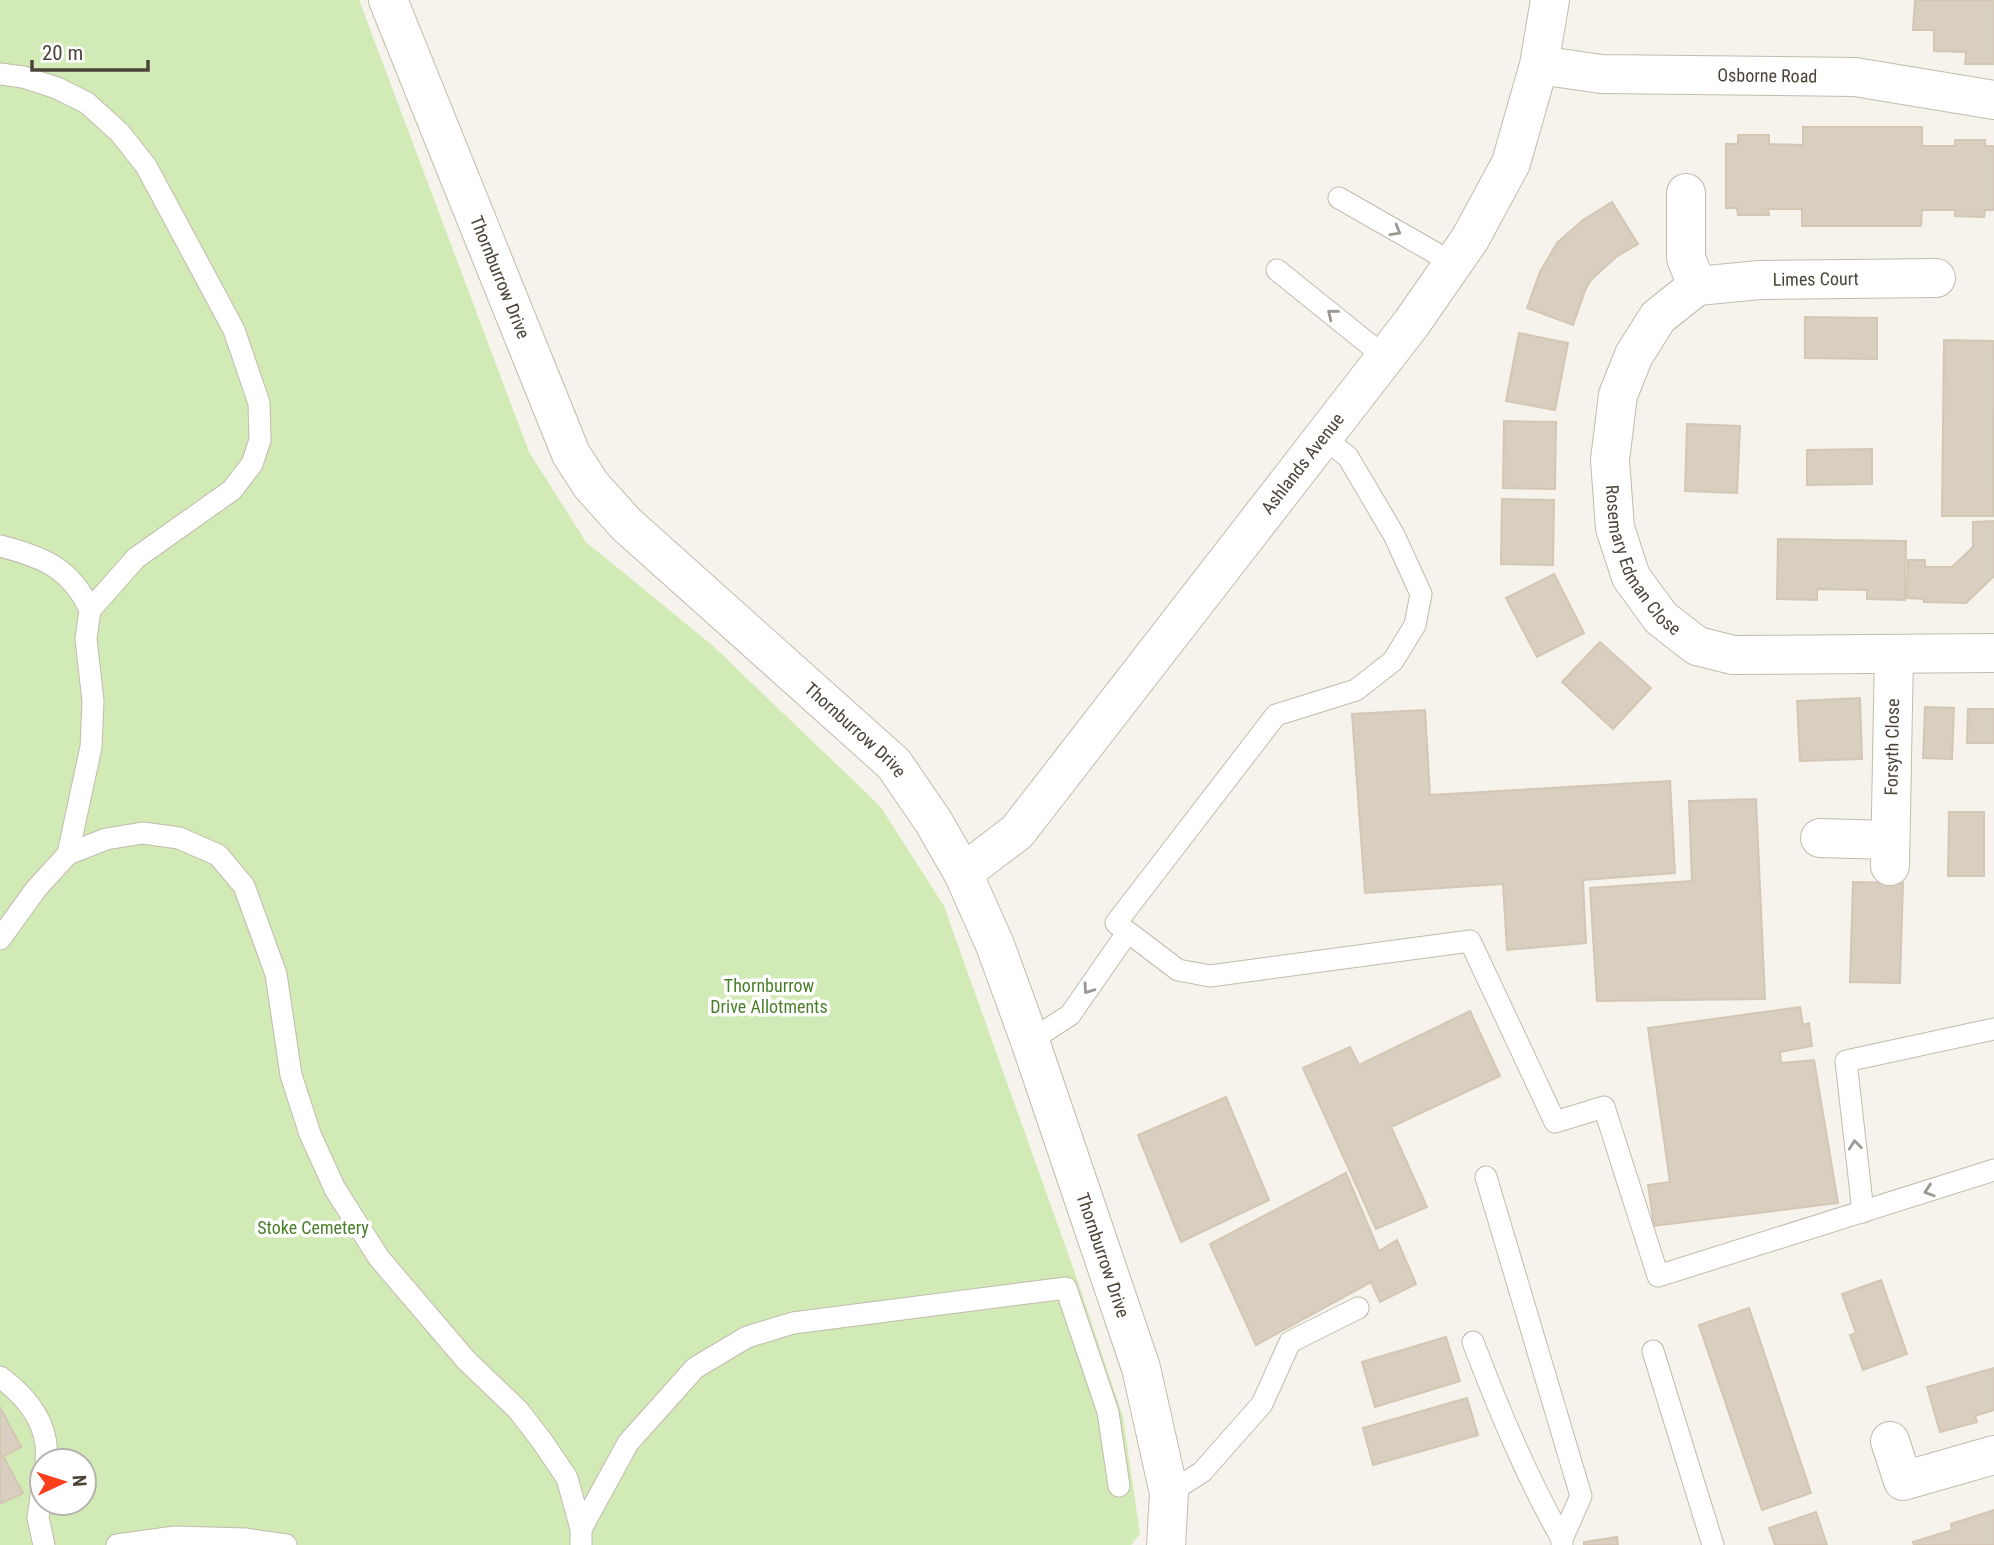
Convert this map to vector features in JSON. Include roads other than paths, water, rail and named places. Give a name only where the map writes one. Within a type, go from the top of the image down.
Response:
[{"type":"street","name":"Thornburrow Drive","points":[[388,0],[571,454],[591,485],[626,524],[894,764],[933,821],[963,873],[995,945],[1030,1041],[1140,1368],[1168,1493],[1166,1545]]},
{"type":"street","name":"Ashlands Avenue","points":[[963,873],[1017,832],[1385,356],[1470,239],[1511,163],[1539,65],[1550,0]]},
{"type":"street","name":"Osborne Road","points":[[1539,65],[1601,74],[1855,77],[1994,100]]},
{"type":"street","points":[[1686,193],[1686,258],[1697,286]]},
{"type":"street","name":"Limes Court","points":[[1697,286],[1760,280],[1936,278]]},
{"type":"street","name":"Rosemary Edman Close","points":[[1697,286],[1658,317],[1634,355],[1618,395],[1610,460],[1615,528],[1632,577],[1661,618],[1697,646],[1732,655],[1994,653]]},
{"type":"street","name":"Forsyth Close","points":[[1821,838],[1890,853],[1894,654]]},
{"type":"street","points":[[1890,1441],[1903,1481],[1994,1455]]},
{"type":"lane","points":[[0,74],[23,77],[57,88],[87,103],[120,132],[146,166],[234,330],[259,404],[260,440],[252,464],[233,490],[136,558],[90,610]]},
{"type":"lane","points":[[1339,198],[1453,264]]},
{"type":"lane","points":[[1277,270],[1385,356]]},
{"type":"lane","points":[[1322,436],[1348,457],[1394,535],[1422,594],[1415,625],[1393,661],[1356,690],[1276,715],[1116,923],[1178,970],[1210,976],[1470,941],[1555,1122],[1604,1107],[1658,1276],[1994,1170]]},
{"type":"lane","points":[[0,546],[55,566],[82,592],[90,610],[86,639],[93,701],[91,747],[68,854]]},
{"type":"lane","points":[[0,939],[36,889],[68,854],[106,839],[144,833],[179,838],[218,855],[244,886],[276,974],[291,1075],[310,1134],[335,1189],[379,1258],[466,1360],[518,1409],[542,1441],[567,1478],[581,1537]]},
{"type":"lane","points":[[1030,1041],[1070,1015],[1128,933]]},
{"type":"lane","points":[[1863,1212],[1846,1061],[1994,1029]]},
{"type":"lane","points":[[1486,1177],[1581,1496],[1562,1542]]},
{"type":"lane","points":[[581,1537],[628,1443],[699,1370],[747,1337],[793,1323],[1066,1287],[1108,1412],[1119,1486]]},
{"type":"lane","points":[[1168,1493],[1202,1472],[1262,1404],[1290,1342],[1358,1308]]},
{"type":"lane","points":[[1472,1342],[1497,1406],[1540,1501],[1562,1542]]},
{"type":"lane","points":[[1653,1351],[1713,1545]]},
{"type":"lane","points":[[0,1377],[19,1391],[40,1419],[44,1447]]},
{"type":"lane","points":[[38,1517],[44,1545]]},
{"type":"lane","points":[[117,1545],[175,1537],[246,1539],[286,1545]]},
{"type":"park label","name":"Thornburrow Drive Allotments","points":[[769,996]]},
{"type":"park label","name":"Stoke Cemetery","points":[[313,1228]]}]
